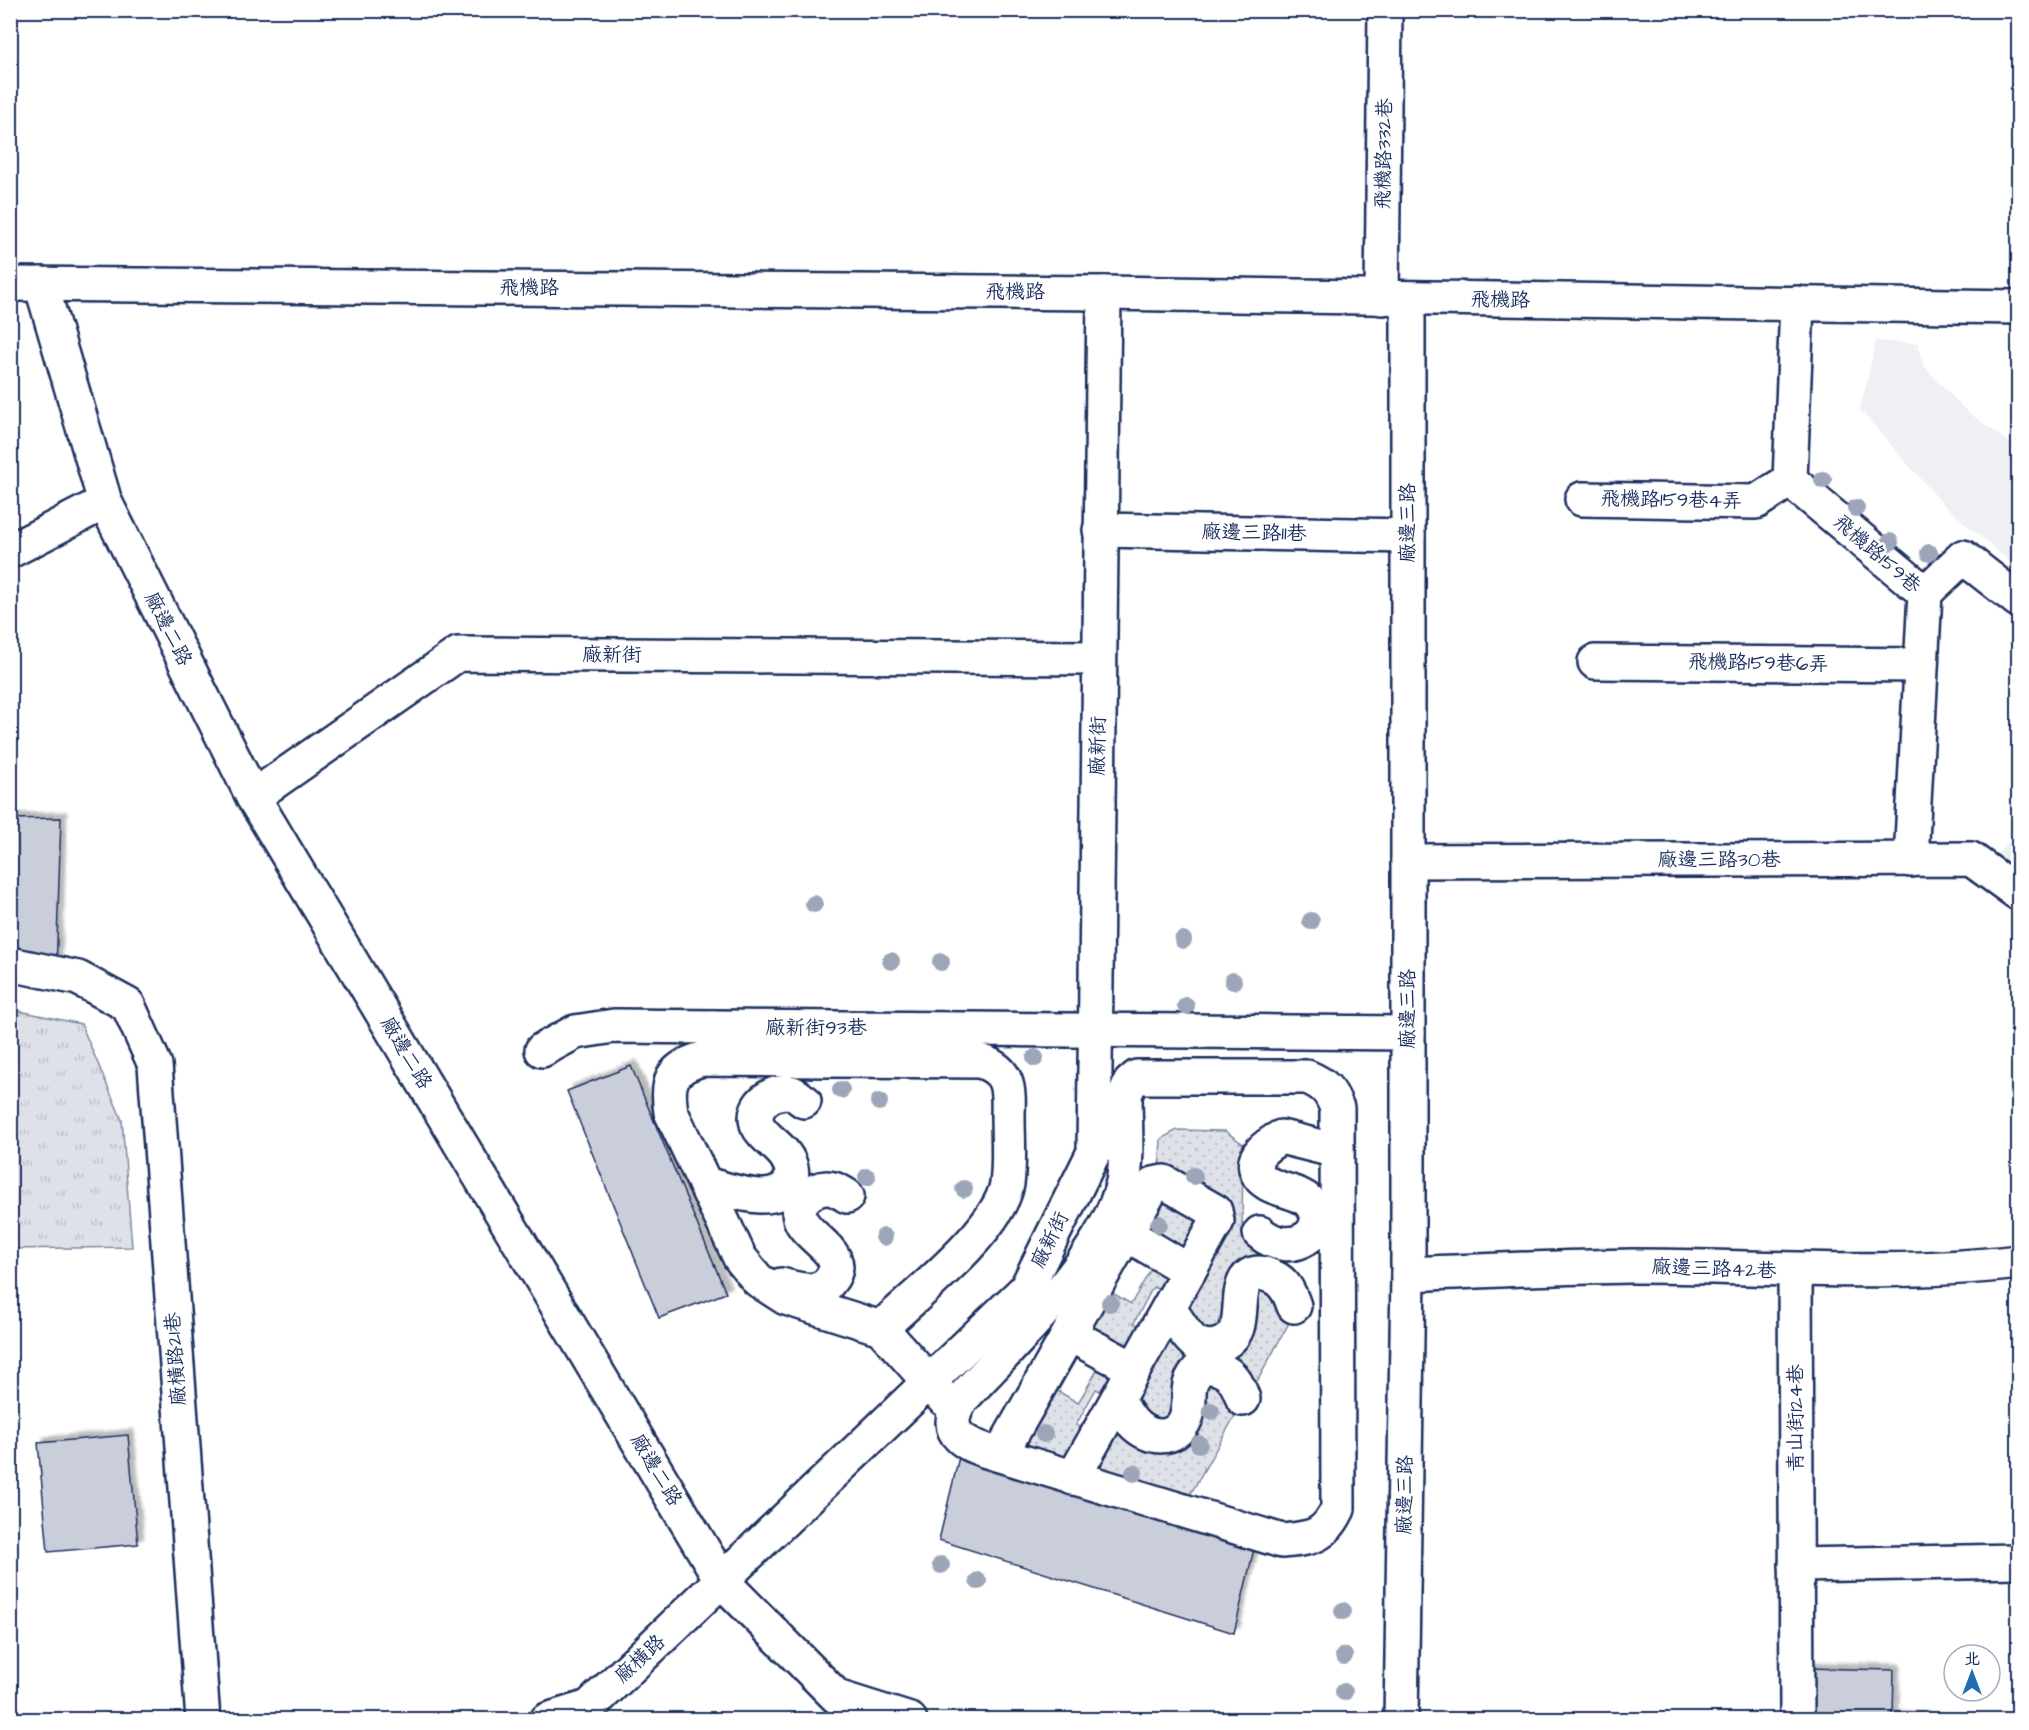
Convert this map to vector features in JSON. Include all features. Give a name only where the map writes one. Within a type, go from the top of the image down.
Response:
[{"type":"street","name":"飛機路332巷","points":[[1385,10],[1395,299]]},
{"type":"street","name":"飛機路","points":[[26,284],[1104,293],[2019,307]]},
{"type":"street","name":"廠邊二路","points":[[26,284],[105,502],[253,797],[722,1581],[837,1697],[910,1719]]},
{"type":"street","points":[[1099,658],[1104,293]]},
{"type":"street","name":"廠邊三路","points":[[1395,299],[1408,536],[1408,1274],[1401,1719]]},
{"type":"street","points":[[1790,480],[1797,303]]},
{"type":"street","name":"飛機路159巷4弄","points":[[1582,499],[1756,502],[1790,480]]},
{"type":"street","name":"飛機路159巷","points":[[1790,480],[1925,593],[1911,860]]},
{"type":"street","points":[[10,552],[105,502]]},
{"type":"street","name":"廠邊三路11巷","points":[[1100,530],[1408,536]]},
{"type":"street","points":[[1925,593],[1963,557],[2019,600]]},
{"type":"street","name":"廠新街","points":[[253,797],[458,654],[1099,658],[1094,1152],[1026,1288],[722,1581]]},
{"type":"street","name":"飛機路159巷6弄","points":[[1595,662],[1920,665]]},
{"type":"street","name":"廠邊三路30巷","points":[[1408,861],[1971,859],[2019,893]]},
{"type":"street","name":"廠橫路21巷","points":[[10,964],[78,978],[128,1005],[155,1065],[203,1719]]},
{"type":"street","name":"廠新街93巷","points":[[542,1050],[575,1032],[614,1026],[1408,1033]]},
{"type":"street","points":[[880,1328],[974,1239],[999,1204],[1007,1186],[1009,1094],[1004,1076],[993,1065],[980,1061],[713,1059],[683,1065],[672,1077],[668,1095],[670,1104],[740,1258],[758,1280],[786,1298],[880,1328],[930,1381],[952,1414],[953,1428],[961,1439],[978,1449],[1282,1541],[1312,1538],[1331,1523],[1338,1509],[1337,1108],[1332,1094],[1323,1084],[1307,1077],[1137,1077],[1130,1083],[1125,1095],[1124,1179],[1108,1223],[1067,1284],[961,1400],[952,1414]]},
{"type":"street","points":[[705,1184],[759,1196],[775,1195],[786,1189],[792,1178],[791,1166],[786,1156],[758,1125],[756,1113],[762,1101],[775,1094],[792,1094],[804,1101]]},
{"type":"street","points":[[1260,1233],[1271,1242],[1284,1245],[1294,1244],[1308,1237],[1315,1227],[1317,1213],[1311,1203],[1302,1197],[1263,1180],[1256,1170],[1257,1157],[1266,1145],[1281,1137],[1337,1151]]},
{"type":"street","points":[[1000,1455],[1154,1184],[1164,1182],[1215,1210],[1217,1221],[1073,1478]]},
{"type":"street","points":[[758,1280],[802,1290],[819,1290],[829,1284],[836,1272],[835,1260],[823,1242],[801,1219],[799,1208],[806,1196],[819,1189],[836,1188],[847,1196]]},
{"type":"street","points":[[1125,1233],[1189,1271]]},
{"type":"street","name":"廠邊三路42巷","points":[[1408,1274],[1632,1266],[1795,1271],[1958,1269],[2019,1262]]},
{"type":"street","name":"青山街124巷","points":[[1795,1271],[1797,1719]]},
{"type":"street","points":[[1168,1308],[1194,1342],[1207,1346],[1222,1344],[1232,1338],[1240,1316],[1240,1293],[1243,1283],[1252,1275],[1264,1273],[1278,1279],[1289,1292],[1293,1306]]},
{"type":"street","points":[[1069,1334],[1134,1369]]},
{"type":"street","points":[[1117,1400],[1134,1423],[1145,1432],[1158,1437],[1171,1435],[1180,1428],[1189,1408],[1188,1385],[1201,1367],[1214,1366],[1228,1371],[1239,1385],[1243,1399]]},
{"type":"street","points":[[1797,1565],[2019,1561]]},
{"type":"street","name":"廠橫路","points":[[547,1719],[589,1707],[722,1581]]},
{"type":"shaded area","points":[[1876,341],[1918,343],[1923,365],[1964,409],[2018,449],[2018,569],[1943,504],[1860,410]]},
{"type":"shaded area","points":[[2018,831],[2018,889],[1988,865]]},
{"type":"green space","points":[[10,1009],[81,1024],[122,1120],[132,1247],[11,1249]]},
{"type":"green space","points":[[1177,1130],[1225,1131],[1243,1144],[1242,1235],[1255,1250],[1282,1267],[1267,1264],[1229,1322],[1209,1337],[1181,1306],[1228,1219],[1159,1170],[1161,1139]]},
{"type":"green space","points":[[1158,1190],[1208,1213],[1191,1255],[1137,1229]]},
{"type":"green space","points":[[1152,1267],[1174,1279],[1166,1293],[1153,1287],[1134,1323],[1144,1330],[1131,1354],[1089,1330],[1111,1292],[1131,1304]]},
{"type":"green space","points":[[1268,1289],[1290,1321],[1254,1387],[1230,1354],[1254,1290]]},
{"type":"green space","points":[[1169,1330],[1198,1358],[1171,1417],[1163,1420],[1147,1418],[1132,1396]]},
{"type":"green space","points":[[1067,1348],[1079,1354],[1058,1391],[1078,1403],[1099,1367],[1121,1379],[1111,1396],[1096,1389],[1076,1425],[1090,1433],[1069,1469],[1007,1453]]},
{"type":"green space","points":[[1204,1380],[1221,1385],[1237,1412],[1187,1500],[1094,1470],[1120,1421],[1152,1447]]},
{"type":"building","points":[[61,818],[56,973],[10,959],[10,819]]},
{"type":"building","points":[[2018,851],[2018,867],[2011,859]]},
{"type":"building","points":[[631,1066],[726,1293],[659,1318],[567,1091]]},
{"type":"building","points":[[128,1435],[138,1544],[48,1552],[38,1443]]},
{"type":"building","points":[[959,1457],[1254,1549],[1234,1633],[939,1540]]},
{"type":"building","points":[[1804,1668],[1894,1670],[1893,1716],[1945,1720],[1804,1720]]}]
